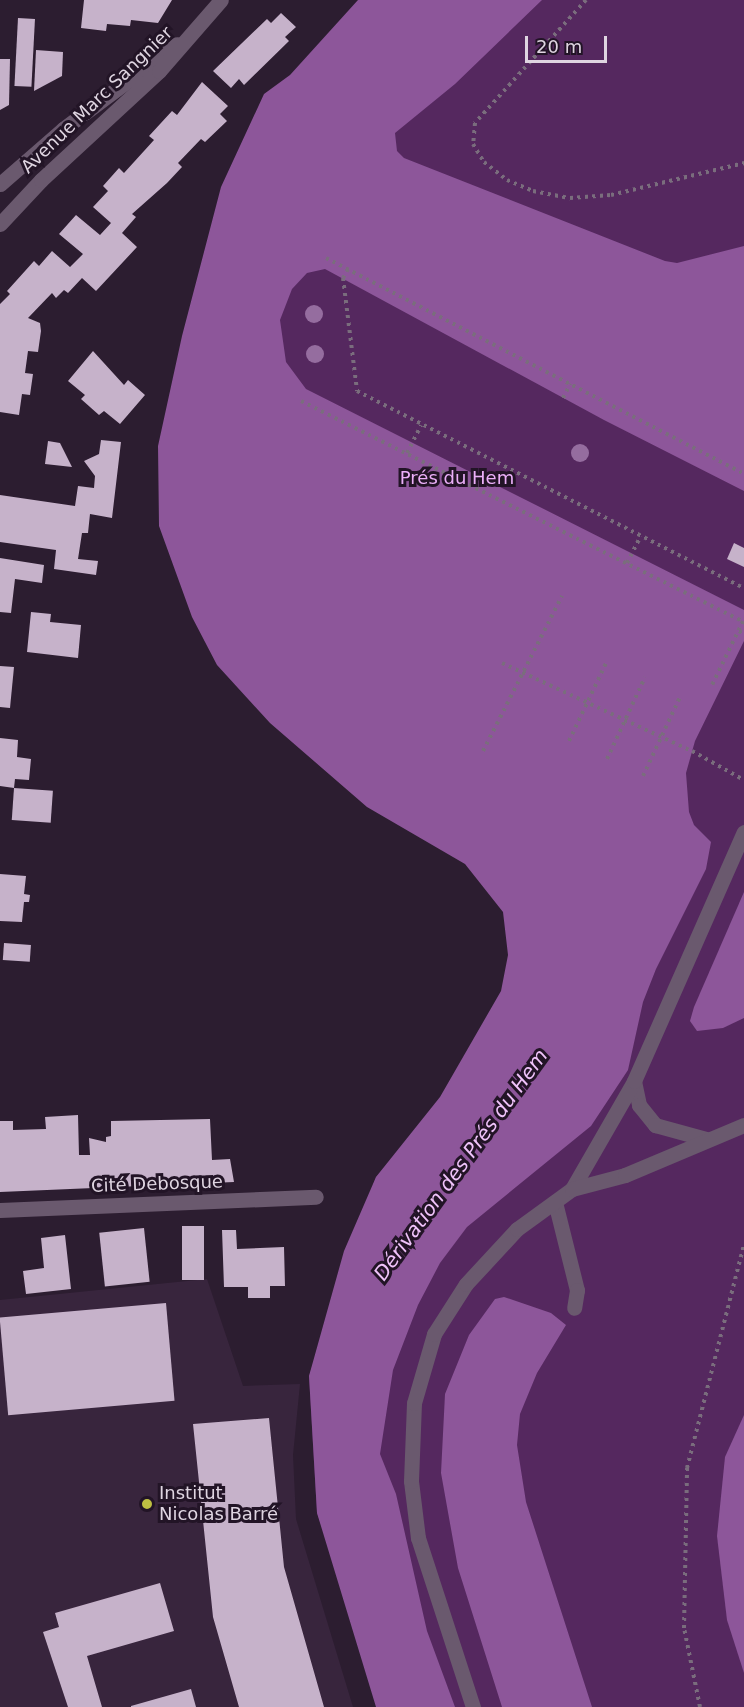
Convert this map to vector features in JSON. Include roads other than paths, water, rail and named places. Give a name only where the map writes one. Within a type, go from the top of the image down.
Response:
[{"type":"street","name":"Avenue Marc Sangnier","points":[[3,213],[159,71],[221,0]]},
{"type":"street","name":"Avenue Marc Sangnier","points":[[0,184],[71,122],[196,30]]},
{"type":"street","points":[[473,1707],[418,1538],[411,1481],[414,1403],[434,1334],[466,1284],[517,1229],[572,1189],[634,1082],[744,832]]},
{"type":"street","points":[[634,1082],[639,1105],[655,1125],[706,1139]]},
{"type":"street","points":[[572,1189],[625,1175],[706,1139],[744,1125]]},
{"type":"street","name":"Cité Debosque","points":[[0,1210],[316,1197]]},
{"type":"street","points":[[555,1202],[577,1290],[574,1308]]},
{"type":"water","name":"Dérivation des Prés du Hem","points":[[358,0],[542,0],[455,84],[395,133],[397,151],[404,158],[665,261],[677,263],[744,246],[744,491],[604,420],[325,269],[307,273],[292,289],[280,320],[286,362],[306,389],[744,610],[744,641],[695,741],[686,773],[689,812],[694,825],[711,842],[706,869],[656,969],[643,1002],[628,1070],[591,1126],[467,1227],[440,1263],[418,1305],[393,1370],[380,1454],[396,1494],[427,1631],[455,1707],[376,1707],[317,1513],[309,1376],[344,1251],[376,1177],[440,1097],[501,991],[508,955],[503,912],[465,864],[367,807],[270,723],[217,665],[192,617],[159,526],[158,446],[182,336],[221,187],[264,94],[290,75]]},
{"type":"water","points":[[744,892],[744,1018],[723,1028],[697,1031],[690,1021],[694,1007]]},
{"type":"water","points":[[504,1297],[551,1313],[566,1325],[537,1373],[520,1414],[517,1445],[526,1502],[592,1707],[502,1707],[458,1568],[441,1473],[445,1394],[469,1335],[495,1299]]},
{"type":"water","points":[[744,1415],[744,1673],[727,1620],[717,1536],[725,1457]]},
{"type":"place","name":"Institut Nicolas Barré","points":[[147,1504]]},
{"type":"park label","name":"Prés du Hem","points":[[457,478]]}]
